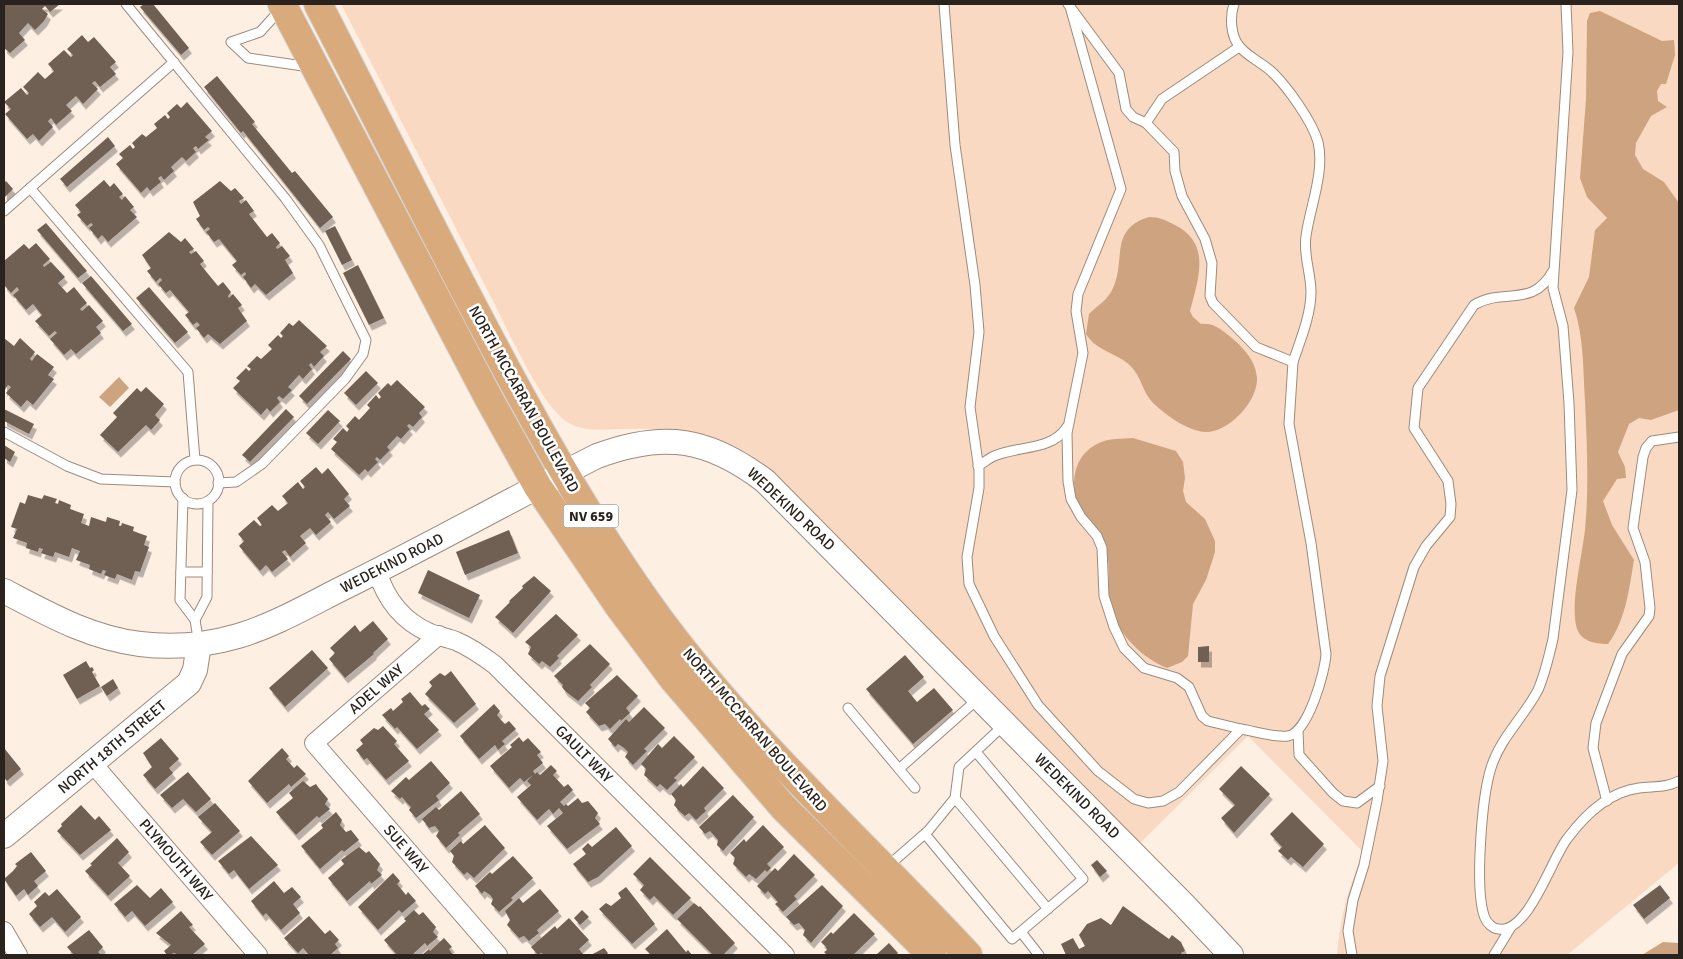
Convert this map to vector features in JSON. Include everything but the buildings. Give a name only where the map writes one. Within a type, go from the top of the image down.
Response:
[{"type":"main road","name":"NORTH MCCARRAN BOULEVARD","points":[[318,4],[494,349],[563,473],[655,613],[701,672],[776,758],[968,955]]},
{"type":"main road","name":"NORTH MCCARRAN BOULEVARD","points":[[282,5],[386,205],[538,487],[618,605],[674,680],[783,807],[932,955]]},
{"type":"street","name":"WEDEKIND ROAD","points":[[4,591],[56,619],[111,639],[140,644],[200,644],[237,636],[266,626],[377,571],[596,456],[623,446],[643,442],[692,444],[712,448],[743,464],[765,481],[1185,906],[1231,955]]},
{"type":"street","name":"GAULT WAY","points":[[377,571],[389,600],[402,615],[416,626],[476,651],[495,665],[785,955]]},
{"type":"street","name":"ADEL WAY","points":[[314,743],[439,636]]},
{"type":"street","name":"NORTH 18TH STREET","points":[[4,836],[189,683],[195,670],[200,644]]},
{"type":"street","name":"SUE WAY","points":[[314,743],[498,955]]},
{"type":"street","name":"PLYMOUTH WAY","points":[[93,764],[258,955]]},
{"type":"street","points":[[4,931],[18,955]]},
{"type":"lane","points":[[126,4],[285,198],[319,245],[366,340],[363,354],[345,379],[262,464],[236,482],[218,482]]},
{"type":"lane","points":[[944,4],[955,145],[979,332],[970,407],[978,466],[978,501],[967,557],[969,584],[994,636],[1023,683],[1060,731],[1098,770],[1134,799],[1148,803],[1163,802],[1188,783],[1241,729]]},
{"type":"lane","points":[[1070,7],[1121,189],[1090,260],[1078,294],[1076,310],[1083,353],[1068,426],[1068,481],[1071,499],[1081,517],[1097,536],[1104,566],[1104,596],[1114,627],[1124,648],[1144,668],[1183,682],[1189,687],[1202,716],[1208,721],[1276,736],[1287,736],[1298,731],[1306,719],[1326,667],[1326,654],[1311,543],[1289,424],[1293,362],[1311,293],[1305,254],[1306,237],[1317,181],[1318,143],[1294,98],[1281,82],[1272,72],[1239,47],[1232,26],[1231,13],[1234,4]]},
{"type":"lane","points":[[1511,927],[1499,930],[1491,926],[1485,918],[1482,898],[1481,829],[1485,794],[1491,767],[1501,744],[1538,689],[1547,663],[1553,639],[1568,531],[1572,490],[1569,403],[1563,326],[1553,288],[1568,52],[1566,4]]},
{"type":"lane","points":[[282,5],[260,32],[232,42],[248,58],[316,68]]},
{"type":"lane","points":[[1070,7],[1119,73],[1126,109],[1133,118],[1146,123],[1174,152],[1175,171],[1182,196],[1205,239],[1212,264],[1210,296],[1213,303],[1256,347],[1293,362]]},
{"type":"lane","points":[[1146,123],[1162,100],[1239,47]]},
{"type":"lane","points":[[4,211],[174,62]]},
{"type":"lane","points":[[30,188],[188,372],[195,460]]},
{"type":"lane","points":[[1352,955],[1348,931],[1352,908],[1364,865],[1380,786],[1383,761],[1377,706],[1380,676],[1414,567],[1426,546],[1450,517],[1451,504],[1448,481],[1414,428],[1418,388],[1474,305],[1486,298],[1524,296],[1533,293],[1553,272]]},
{"type":"lane","points":[[1543,284],[1553,288]]},
{"type":"lane","points":[[978,466],[993,457],[1051,442],[1063,434],[1068,426]]},
{"type":"lane","points":[[4,432],[67,466],[101,479],[175,482]]},
{"type":"lane","points":[[1607,801],[1593,748],[1596,723],[1622,654],[1649,616],[1650,608],[1645,562],[1633,528],[1643,457],[1646,448],[1652,440],[1679,437]]},
{"type":"lane","points":[[195,460],[209,464],[214,469],[218,482],[216,493],[208,501],[198,504],[183,498],[177,491],[175,482],[183,465],[195,460]]},
{"type":"lane","points":[[183,498],[180,600],[195,620],[200,644]]},
{"type":"lane","points":[[195,620],[207,597],[208,501]]},
{"type":"lane","points":[[181,572],[207,572]]},
{"type":"lane","points":[[900,769],[980,698]]},
{"type":"lane","points":[[848,708],[915,788]]},
{"type":"lane","points":[[884,870],[925,834],[955,798],[959,767],[1005,724]]},
{"type":"lane","points":[[1298,731],[1299,754],[1332,793],[1343,801],[1357,803],[1380,786]]},
{"type":"lane","points":[[925,834],[1012,939],[1083,879],[976,752]]},
{"type":"lane","points":[[1494,955],[1511,927],[1524,915],[1544,886],[1565,841],[1593,809],[1630,789],[1664,787],[1679,782]]},
{"type":"lane","points":[[955,798],[1048,909]]},
{"type":"lane","points":[[1021,932],[1039,955]]},
{"type":"shaded area","points":[[341,4],[1679,4],[1679,863],[1567,955],[1337,955],[1346,903],[1353,879],[1364,853],[1248,736],[1138,845],[782,480],[765,465],[729,444],[690,432],[649,429],[588,429],[567,422],[557,414],[525,365]]},
{"type":"shaded area","points":[[1600,11],[1662,41],[1674,40],[1675,55],[1666,84],[1661,84],[1657,91],[1658,101],[1667,107],[1651,116],[1636,143],[1635,155],[1643,169],[1664,182],[1679,203],[1679,410],[1651,420],[1639,418],[1629,424],[1618,452],[1625,467],[1626,478],[1617,479],[1603,501],[1612,525],[1634,560],[1623,615],[1608,644],[1593,642],[1580,635],[1575,615],[1576,591],[1585,530],[1587,466],[1583,354],[1580,330],[1574,308],[1589,277],[1595,230],[1607,218],[1587,197],[1580,178],[1586,99],[1587,21],[1590,13]]},
{"type":"shaded area","points":[[1149,217],[1159,218],[1175,225],[1187,233],[1194,242],[1198,252],[1199,275],[1190,311],[1193,317],[1201,324],[1216,326],[1225,332],[1251,359],[1256,371],[1256,387],[1247,405],[1233,421],[1215,431],[1199,431],[1177,422],[1153,403],[1137,374],[1129,364],[1096,345],[1086,334],[1089,314],[1106,299],[1113,288],[1117,277],[1123,237],[1128,229],[1137,222]]},
{"type":"shaded area","points":[[119,377],[129,388],[110,407],[99,397]]},
{"type":"shaded area","points":[[1133,438],[1176,451],[1183,462],[1185,478],[1183,491],[1186,502],[1205,519],[1215,541],[1215,552],[1206,580],[1193,604],[1188,656],[1182,662],[1167,668],[1156,663],[1136,648],[1114,617],[1110,605],[1108,563],[1104,540],[1100,531],[1084,519],[1079,509],[1074,487],[1077,466],[1089,449],[1107,440]]},
{"type":"shaded area","points":[[1663,942],[1679,943],[1679,955],[1642,955]]}]
